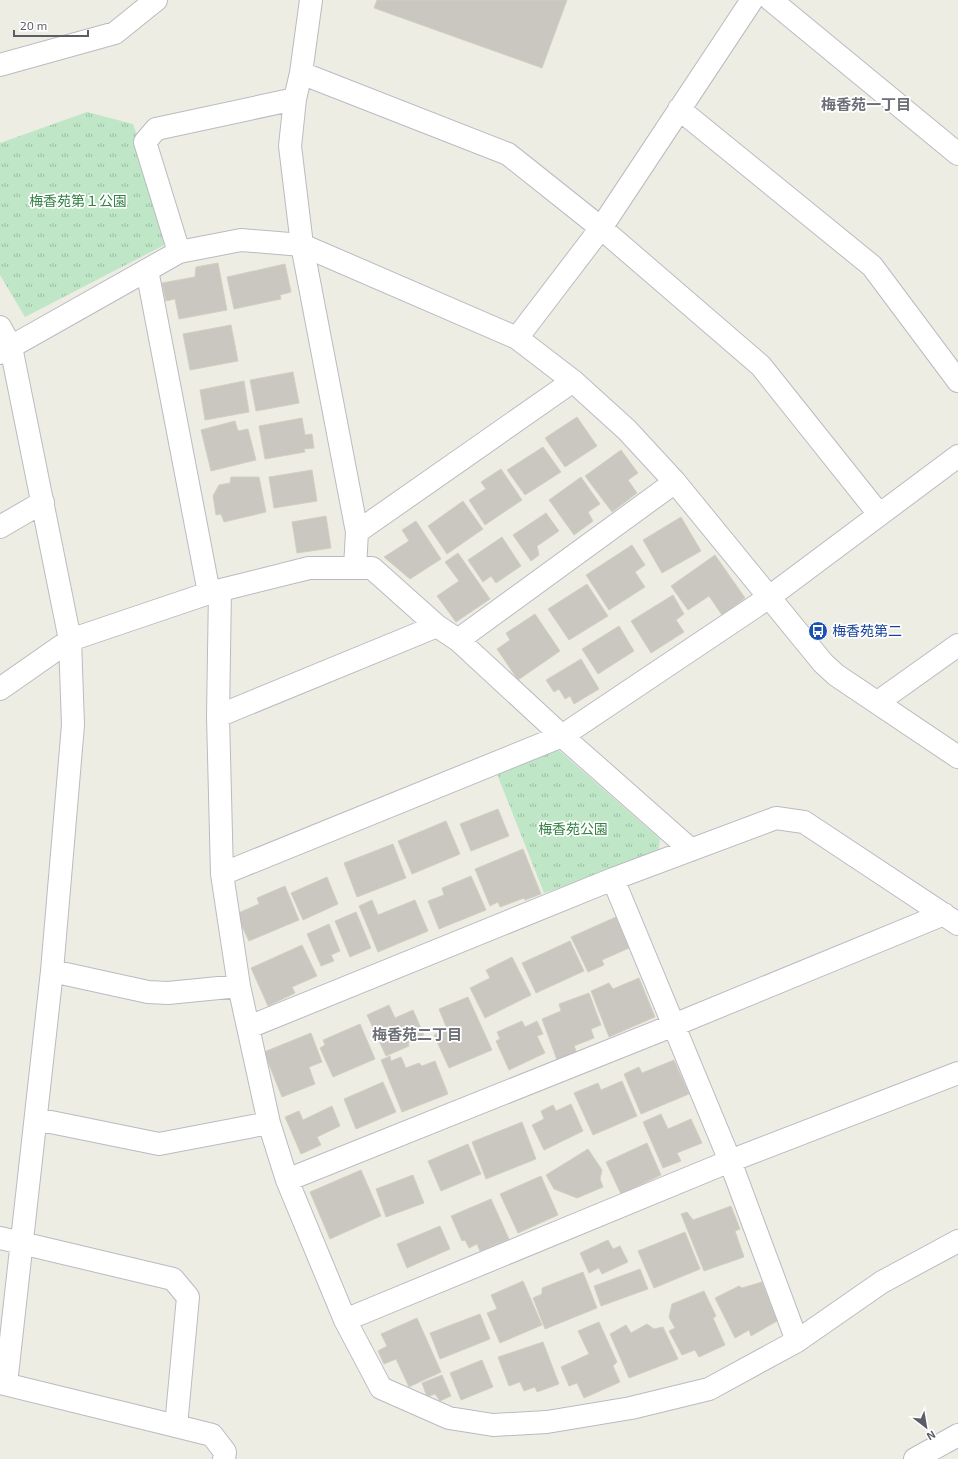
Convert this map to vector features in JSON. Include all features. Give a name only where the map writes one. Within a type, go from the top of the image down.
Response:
[{"type":"street","points":[[0,65],[115,33],[156,0]]},
{"type":"street","points":[[311,0],[301,73],[295,99],[290,146],[302,246],[357,532],[355,567]]},
{"type":"street","points":[[517,338],[601,228],[752,0]]},
{"type":"street","points":[[771,0],[958,154]]},
{"type":"street","points":[[301,73],[508,154],[601,228],[761,366],[879,514]]},
{"type":"street","points":[[178,252],[145,142],[156,129],[295,99]]},
{"type":"street","points":[[679,109],[872,266],[958,381]]},
{"type":"street","points":[[6,350],[178,252],[241,240],[302,246],[517,338],[573,381],[627,430],[675,482],[822,663],[836,675],[958,757]]},
{"type":"street","points":[[147,270],[214,592],[222,874],[239,986],[269,1123],[287,1180],[345,1320],[381,1388],[449,1418],[493,1425],[547,1422],[631,1408],[709,1389],[797,1341],[882,1282],[958,1241]]},
{"type":"street","points":[[0,328],[43,502],[70,640],[73,725],[52,971],[36,1118],[3,1383],[212,1435],[225,1452],[224,1459]]},
{"type":"street","points":[[357,532],[573,381]]},
{"type":"street","points":[[222,874],[562,736],[768,598],[958,456]]},
{"type":"street","points":[[458,640],[675,482]]},
{"type":"street","points":[[0,527],[43,502]]},
{"type":"street","points":[[0,689],[70,640],[214,592],[309,568],[372,568],[437,626],[458,640],[562,736],[692,850]]},
{"type":"street","points":[[218,716],[437,626]]},
{"type":"street","points":[[878,702],[958,645]]},
{"type":"street","points":[[249,1027],[613,879],[776,818],[804,822],[951,919]]},
{"type":"street","points":[[613,879],[730,1161],[797,1341]]},
{"type":"street","points":[[287,1180],[674,1025],[951,919]]},
{"type":"street","points":[[52,971],[148,992],[168,992],[239,986]]},
{"type":"street","points":[[345,1320],[730,1161],[958,1073]]},
{"type":"street","points":[[36,1118],[159,1144],[269,1123]]},
{"type":"street","points":[[0,1238],[173,1279],[188,1297],[176,1426]]},
{"type":"street","points":[[915,1459],[958,1435]]},
{"type":"green space","name":"梅香苑第１公園","points":[[87,112],[133,124],[174,240],[25,317],[0,275],[0,143]]},
{"type":"green space","name":"梅香苑公園","points":[[554,746],[660,839],[658,855],[544,893],[497,774]]},
{"type":"building","points":[[377,0],[567,0],[542,68],[374,8]]},
{"type":"building","points":[[218,263],[227,310],[179,319],[175,299],[166,301],[162,283],[195,277],[196,267]]},
{"type":"building","points":[[285,264],[291,292],[280,295],[281,299],[234,309],[227,277]]},
{"type":"building","points":[[231,325],[238,361],[190,370],[183,334]]},
{"type":"building","points":[[293,372],[299,403],[256,411],[250,380]]},
{"type":"building","points":[[244,381],[249,412],[205,420],[200,390]]},
{"type":"building","points":[[577,417],[597,446],[565,467],[545,438]]},
{"type":"building","points":[[302,418],[305,435],[312,434],[314,448],[304,449],[305,452],[265,459],[259,426]]},
{"type":"building","points":[[235,421],[238,431],[248,429],[256,460],[211,471],[201,430]]},
{"type":"building","points":[[543,447],[561,472],[525,495],[507,470]]},
{"type":"building","points":[[621,450],[638,473],[628,480],[637,493],[612,512],[585,476]]},
{"type":"building","points":[[501,469],[522,500],[485,525],[469,500],[486,489],[481,482]]},
{"type":"building","points":[[312,470],[317,501],[274,508],[269,477]]},
{"type":"building","points":[[231,477],[259,477],[266,512],[224,522],[221,514],[216,515],[213,496],[219,485],[230,483]]},
{"type":"building","points":[[581,477],[600,504],[588,512],[593,521],[574,535],[549,500]]},
{"type":"building","points":[[463,501],[483,529],[447,554],[428,526]]},
{"type":"building","points":[[546,513],[559,531],[537,546],[539,555],[531,561],[513,535]]},
{"type":"building","points":[[326,516],[331,548],[297,553],[292,522]]},
{"type":"building","points":[[681,517],[701,551],[662,573],[643,540]]},
{"type":"building","points":[[416,521],[441,559],[410,579],[384,557],[409,541],[402,530]]},
{"type":"building","points":[[502,537],[521,566],[496,583],[491,576],[483,582],[468,560]]},
{"type":"building","points":[[632,545],[645,565],[635,572],[645,587],[609,610],[586,575]]},
{"type":"building","points":[[458,553],[490,599],[456,622],[437,596],[459,581],[445,562]]},
{"type":"building","points":[[715,555],[745,598],[722,615],[709,596],[688,610],[671,586]]},
{"type":"building","points":[[587,584],[608,616],[569,640],[548,609]]},
{"type":"building","points":[[673,595],[684,614],[676,620],[684,632],[651,653],[631,621]]},
{"type":"building","points":[[535,614],[560,651],[518,680],[497,649],[510,640],[506,633]]},
{"type":"building","points":[[619,626],[634,651],[598,674],[582,649]]},
{"type":"building","points":[[581,659],[599,689],[574,704],[570,696],[565,699],[559,689],[554,692],[546,680]]},
{"type":"building","points":[[498,809],[509,836],[471,851],[460,824]]},
{"type":"building","points":[[446,821],[460,854],[412,874],[398,841]]},
{"type":"building","points":[[393,844],[406,878],[357,897],[344,863]]},
{"type":"building","points":[[523,849],[541,894],[525,900],[524,898],[500,907],[498,902],[490,906],[475,869]]},
{"type":"building","points":[[471,876],[486,910],[439,929],[428,901],[444,895],[442,888]]},
{"type":"building","points":[[327,877],[338,904],[303,920],[291,893]]},
{"type":"building","points":[[285,886],[299,920],[249,941],[236,914],[259,904],[257,898]]},
{"type":"building","points":[[372,900],[378,915],[415,900],[428,931],[378,952],[359,906]]},
{"type":"building","points":[[356,912],[371,948],[350,957],[335,921]]},
{"type":"building","points":[[616,917],[629,948],[602,960],[604,965],[588,972],[571,937]]},
{"type":"building","points":[[329,924],[340,951],[331,955],[334,961],[321,966],[307,934]]},
{"type":"building","points":[[570,941],[584,971],[536,993],[522,963]]},
{"type":"building","points":[[302,945],[317,976],[292,987],[295,993],[268,1006],[251,968]]},
{"type":"building","points":[[512,957],[531,995],[485,1018],[470,988],[490,978],[486,970]]},
{"type":"building","points":[[639,978],[655,1017],[609,1037],[591,991],[609,983],[613,989]]},
{"type":"building","points":[[589,993],[601,1025],[591,1029],[594,1038],[574,1046],[577,1053],[557,1060],[542,1019],[561,1011],[559,1004]]},
{"type":"building","points":[[468,997],[492,1050],[449,1068],[434,1035],[447,1029],[439,1009]]},
{"type":"building","points":[[389,1005],[395,1018],[413,1010],[424,1035],[408,1043],[409,1046],[386,1056],[367,1015]]},
{"type":"building","points":[[522,1021],[525,1027],[537,1021],[543,1034],[537,1036],[545,1053],[509,1070],[496,1041],[500,1039],[497,1032]]},
{"type":"building","points":[[360,1024],[375,1059],[333,1077],[320,1048],[325,1045],[323,1040]]},
{"type":"building","points":[[311,1033],[322,1062],[309,1067],[315,1084],[282,1097],[264,1052]]},
{"type":"building","points":[[390,1056],[391,1061],[401,1057],[406,1068],[419,1063],[422,1066],[435,1061],[448,1094],[402,1112],[381,1060]]},
{"type":"building","points":[[674,1060],[689,1094],[641,1114],[624,1074],[639,1067],[642,1073]]},
{"type":"building","points":[[622,1081],[637,1116],[593,1135],[574,1093],[598,1083],[601,1090]]},
{"type":"building","points":[[383,1082],[396,1112],[356,1129],[344,1099]]},
{"type":"building","points":[[571,1104],[583,1131],[544,1150],[532,1125],[544,1119],[541,1111],[553,1105],[556,1111]]},
{"type":"building","points":[[332,1106],[340,1126],[317,1137],[321,1145],[301,1154],[285,1117],[299,1111],[303,1120]]},
{"type":"building","points":[[661,1114],[668,1129],[691,1119],[702,1143],[677,1153],[681,1161],[663,1168],[643,1122]]},
{"type":"building","points":[[522,1122],[536,1159],[486,1179],[472,1142]]},
{"type":"building","points":[[647,1143],[661,1175],[621,1194],[606,1162]]},
{"type":"building","points":[[468,1144],[481,1174],[441,1191],[428,1161]]},
{"type":"building","points":[[588,1149],[602,1170],[600,1179],[603,1187],[577,1198],[554,1189],[546,1175]]},
{"type":"building","points":[[361,1170],[381,1216],[330,1239],[310,1192]]},
{"type":"building","points":[[413,1175],[424,1203],[386,1217],[376,1189]]},
{"type":"building","points":[[541,1176],[558,1215],[518,1233],[500,1194]]},
{"type":"building","points":[[491,1199],[509,1239],[480,1251],[477,1244],[469,1248],[465,1240],[462,1241],[451,1216]]},
{"type":"building","points":[[731,1206],[740,1229],[735,1231],[744,1257],[704,1271],[681,1214],[687,1212],[693,1220]]},
{"type":"building","points":[[440,1226],[450,1249],[407,1268],[397,1244]]},
{"type":"building","points":[[685,1232],[700,1269],[654,1288],[638,1251]]},
{"type":"building","points":[[608,1240],[613,1249],[620,1246],[628,1262],[602,1274],[599,1268],[589,1273],[580,1253]]},
{"type":"building","points":[[640,1269],[648,1289],[601,1306],[594,1286]]},
{"type":"building","points":[[583,1272],[597,1308],[545,1329],[533,1298],[542,1294],[542,1288]]},
{"type":"building","points":[[523,1281],[542,1325],[500,1343],[487,1313],[497,1309],[491,1295]]},
{"type":"building","points":[[762,1282],[777,1321],[751,1336],[749,1330],[735,1338],[715,1298],[739,1286],[742,1288]]},
{"type":"building","points":[[704,1291],[716,1316],[713,1318],[725,1345],[699,1357],[695,1350],[682,1355],[669,1331],[675,1328],[669,1317],[672,1304]]},
{"type":"building","points":[[480,1314],[490,1339],[440,1359],[430,1333]]},
{"type":"building","points":[[417,1318],[441,1372],[409,1387],[396,1359],[384,1364],[378,1351],[387,1346],[381,1334]]},
{"type":"building","points":[[599,1322],[617,1362],[613,1366],[620,1382],[584,1398],[577,1383],[569,1386],[561,1367],[589,1354],[578,1331]]},
{"type":"building","points":[[647,1324],[654,1329],[663,1327],[678,1359],[629,1378],[610,1334],[626,1325],[631,1333]]},
{"type":"building","points":[[543,1342],[559,1384],[537,1392],[535,1387],[524,1391],[520,1382],[509,1386],[498,1357]]},
{"type":"building","points":[[482,1360],[493,1387],[461,1400],[450,1373]]},
{"type":"building","points":[[442,1375],[451,1396],[440,1401],[435,1394],[427,1397],[422,1383]]},
{"type":"place","name":"梅香苑第二","points":[[818,631]]},
{"type":"district","name":"梅香苑一丁目","points":[[866,105]]},
{"type":"district","name":"梅香苑二丁目","points":[[417,1035]]}]
